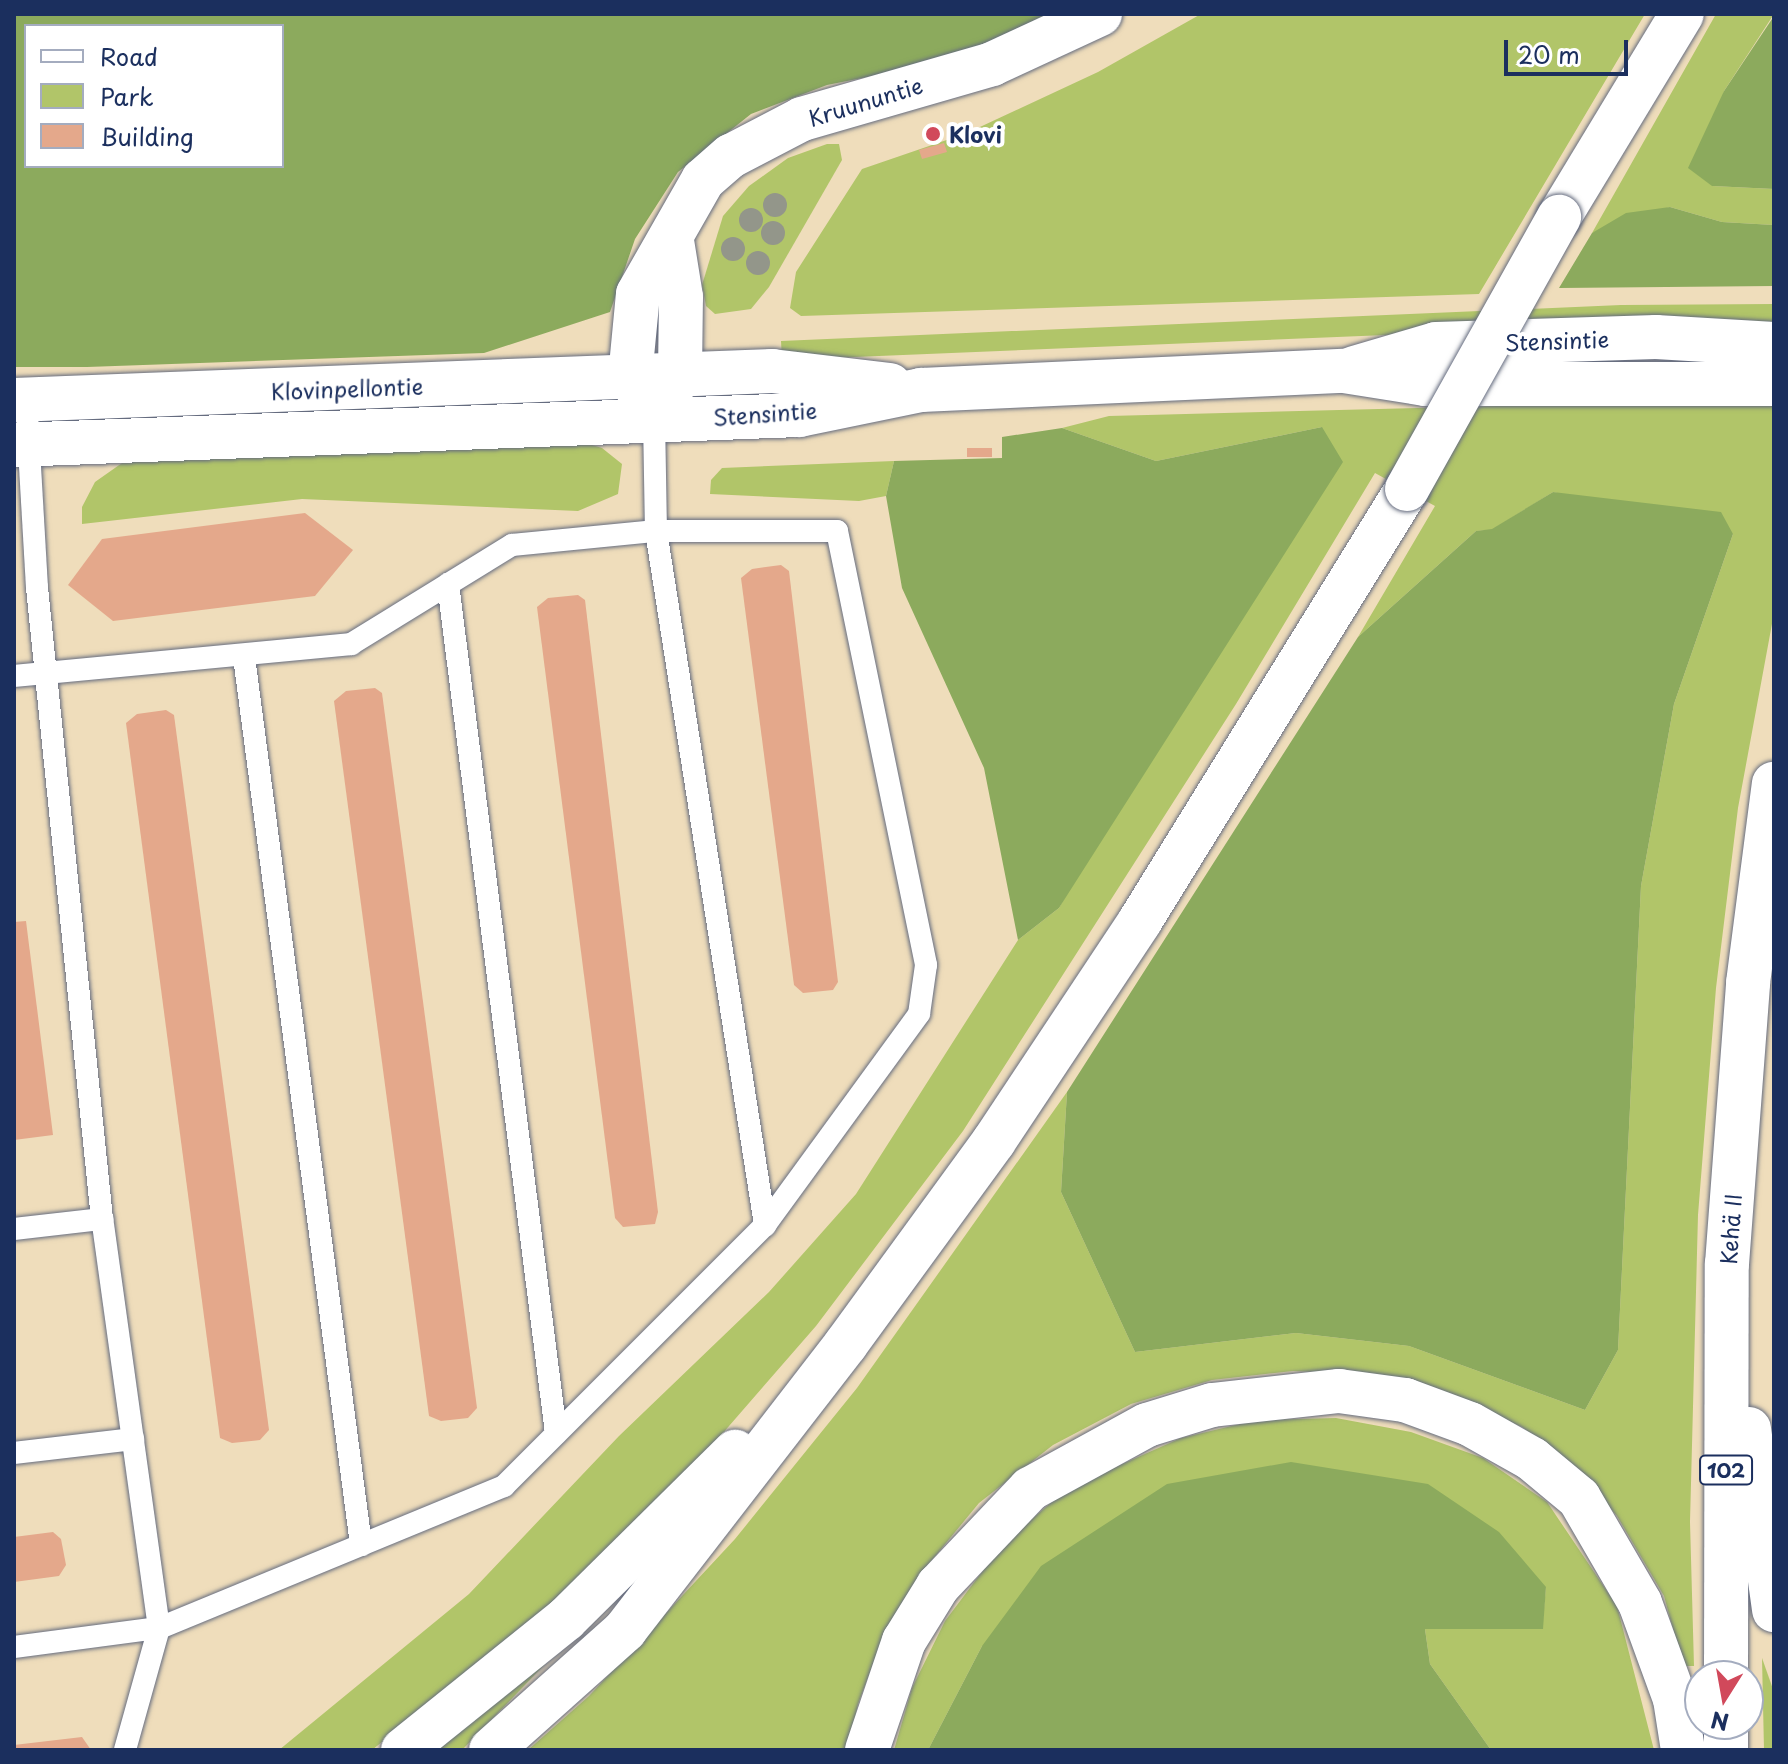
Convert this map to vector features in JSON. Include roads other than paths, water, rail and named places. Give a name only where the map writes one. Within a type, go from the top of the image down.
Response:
[{"type":"main road","name":"Kruununtie","points":[[630,377],[638,294],[672,241],[703,180],[764,135],[992,64],[1100,14]]},
{"type":"main road","points":[[491,1750],[625,1630],[846,1344],[994,1141],[1140,921],[1407,489],[1559,217],[1682,14]]},
{"type":"main road","points":[[630,377],[654,418],[680,375],[681,297],[672,241]]},
{"type":"main road","name":"Stensintie","points":[[1344,371],[1436,344],[1656,337],[1774,344]]},
{"type":"main road","name":"Stensintie","points":[[654,418],[799,415],[921,390],[1344,371],[1425,384],[1774,384]]},
{"type":"main road","name":"Stensintie","points":[[680,375],[799,372],[921,390]]},
{"type":"main road","name":"Klovinpellontie","points":[[20,399],[680,375]]},
{"type":"main road","name":"Klovinpellontie","points":[[22,445],[654,418]]},
{"type":"main road","name":"Kehä II","points":[[1726,1660],[1727,1264],[1748,983],[1774,784]]},
{"type":"main road","points":[[1727,1264],[1774,1610]]},
{"type":"main road","points":[[403,1750],[566,1619],[846,1344]]},
{"type":"main road","points":[[867,1750],[904,1641],[938,1586],[1030,1489],[1084,1456],[1160,1421],[1212,1405],[1276,1394],[1339,1391],[1405,1400],[1470,1424],[1532,1459],[1579,1498],[1640,1603],[1675,1699],[1683,1750]]},
{"type":"lane","points":[[20,399],[22,445],[102,1219],[159,1628],[125,1750]]},
{"type":"lane","points":[[654,418],[656,531],[765,1225]]},
{"type":"lane","points":[[14,676],[244,657],[351,644],[512,545],[656,531],[837,531],[926,965],[919,1014],[765,1225],[504,1486],[159,1628],[14,1647]]},
{"type":"lane","points":[[448,584],[556,1433]]},
{"type":"lane","points":[[244,657],[361,1545]]},
{"type":"lane","points":[[14,1229],[102,1219]]},
{"type":"lane","points":[[14,1453],[133,1439]]},
{"type":"place","name":"Klovi","points":[[933,134]]}]
